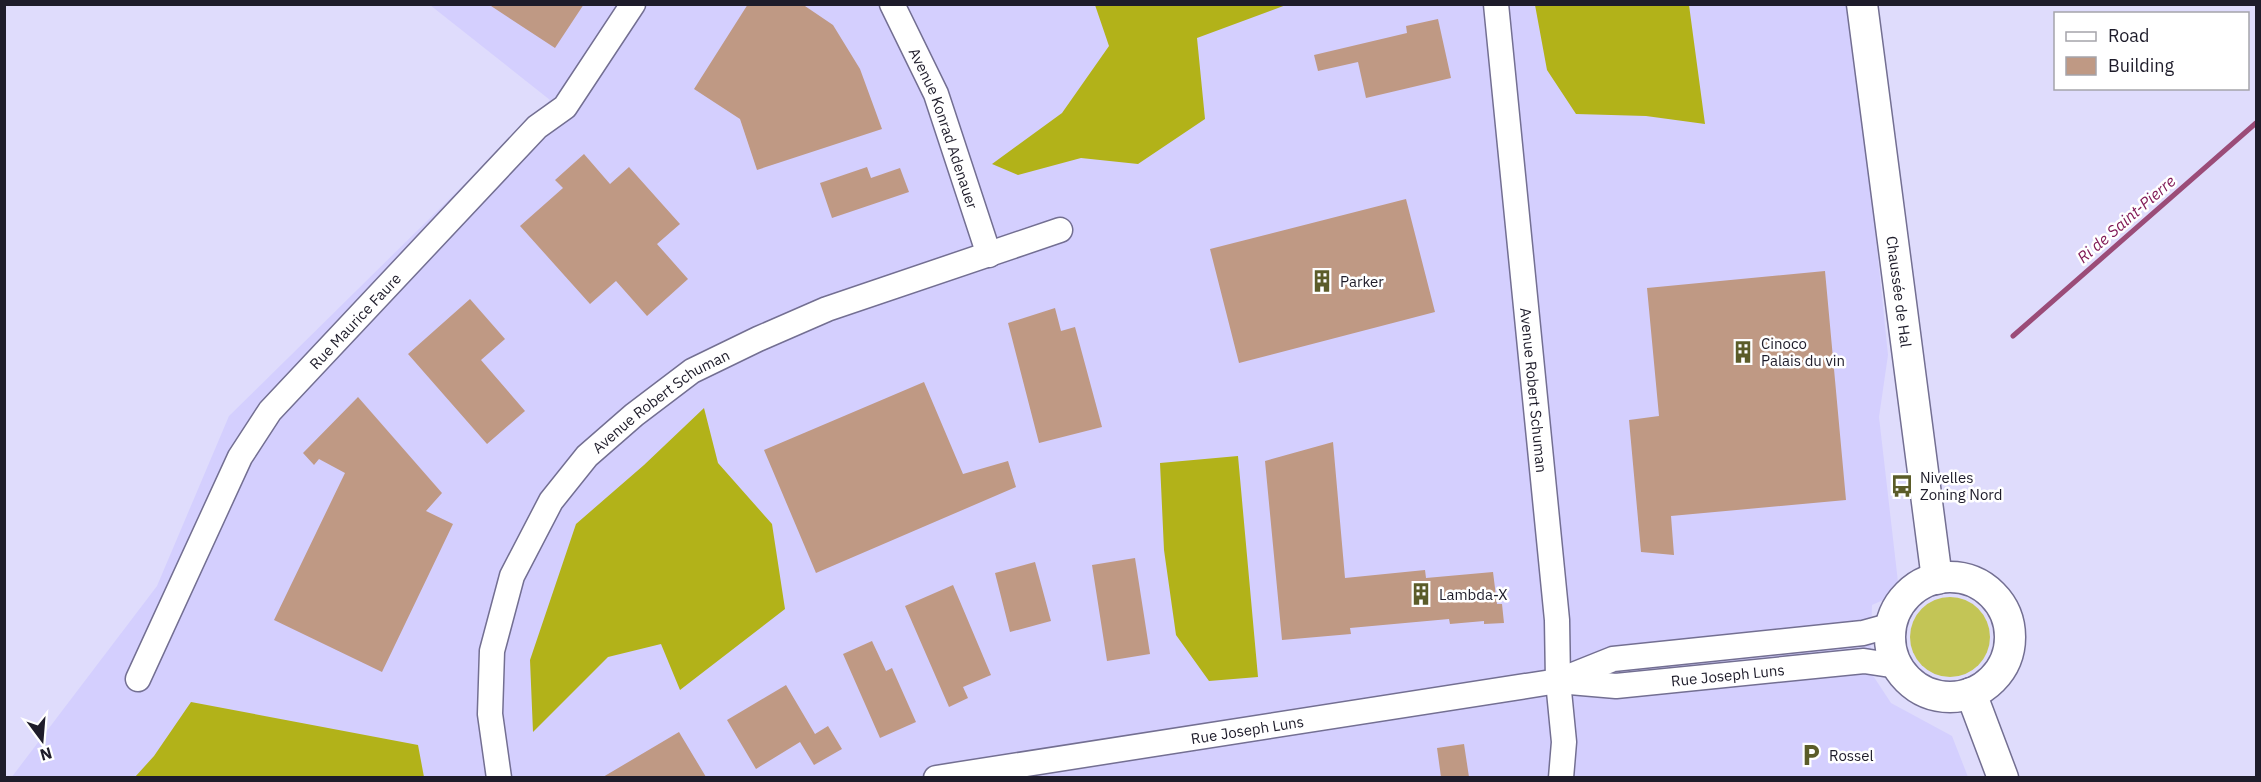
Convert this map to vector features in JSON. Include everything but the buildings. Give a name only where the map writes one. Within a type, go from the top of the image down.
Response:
[{"type":"main road","name":"Chaussée de Hal","points":[[1862,4],[1937,579]]},
{"type":"main road","points":[[1952,577],[1966,579],[1983,587],[1997,600],[2006,615],[2010,631],[2008,651],[2001,669],[1988,684],[1971,693],[1956,697],[1941,697],[1927,693],[1914,685],[1898,666],[1890,640],[1896,610],[1905,598],[1919,586],[1937,579],[1952,577]]},
{"type":"main road","points":[[1971,693],[2003,777]]},
{"type":"street","name":"Rue Maurice Faure","points":[[138,679],[240,458],[270,411],[537,127],[565,107],[633,4]]},
{"type":"street","name":"Avenue Konrad Adenauer","points":[[892,4],[936,94],[988,255]]},
{"type":"street","name":"Avenue Robert Schuman","points":[[1496,4],[1557,620],[1558,681],[1564,742],[1561,777]]},
{"type":"street","name":"Avenue Robert Schuman","points":[[499,777],[490,714],[492,651],[512,576],[550,501],[587,456],[633,415],[692,371],[827,309],[1060,230]]},
{"type":"street","name":"Rue Joseph Luns","points":[[936,777],[1558,681],[1613,659],[1863,633],[1892,624]]},
{"type":"street","name":"Rue Joseph Luns","points":[[1558,681],[1616,686],[1864,661],[1898,666]]},
{"type":"shaded area","points":[[1095,4],[1286,5],[1197,38],[1205,119],[1138,164],[1081,158],[1018,175],[992,164],[1062,113],[1109,46]]},
{"type":"shaded area","points":[[430,5],[1848,5],[1862,102],[1888,355],[1879,417],[1898,582],[1883,600],[1872,605],[1870,671],[1891,703],[1952,736],[1968,777],[11,778],[157,586],[229,416],[550,100]]},
{"type":"shaded area","points":[[1535,5],[1689,5],[1705,124],[1646,116],[1576,114],[1547,70]]},
{"type":"shaded area","points":[[704,408],[718,463],[772,524],[785,609],[680,690],[661,644],[608,657],[533,732],[530,660],[576,524],[644,465]]},
{"type":"shaded area","points":[[1238,456],[1258,677],[1209,681],[1176,635],[1164,550],[1160,463]]},
{"type":"shaded area","points":[[1950,597],[1965,600],[1978,609],[1987,622],[1990,637],[1987,652],[1978,665],[1965,674],[1950,677],[1935,674],[1922,665],[1913,652],[1910,637],[1913,622],[1922,609],[1935,600]]},
{"type":"shaded area","points":[[191,702],[418,745],[424,777],[135,777],[154,756]]},
{"type":"waterway","name":"Ri de Saint-Pierre","points":[[2013,336],[2256,123]]},
{"type":"place","name":"Parker","points":[[1322,281]]},
{"type":"place","name":"Cinoco Palais du vin","points":[[1743,352]]},
{"type":"place","name":"Nivelles Zoning Nord","points":[[1902,486]]},
{"type":"place","name":"Lambda-X","points":[[1421,594]]},
{"type":"place","name":"Rossel","points":[[1811,755]]}]
